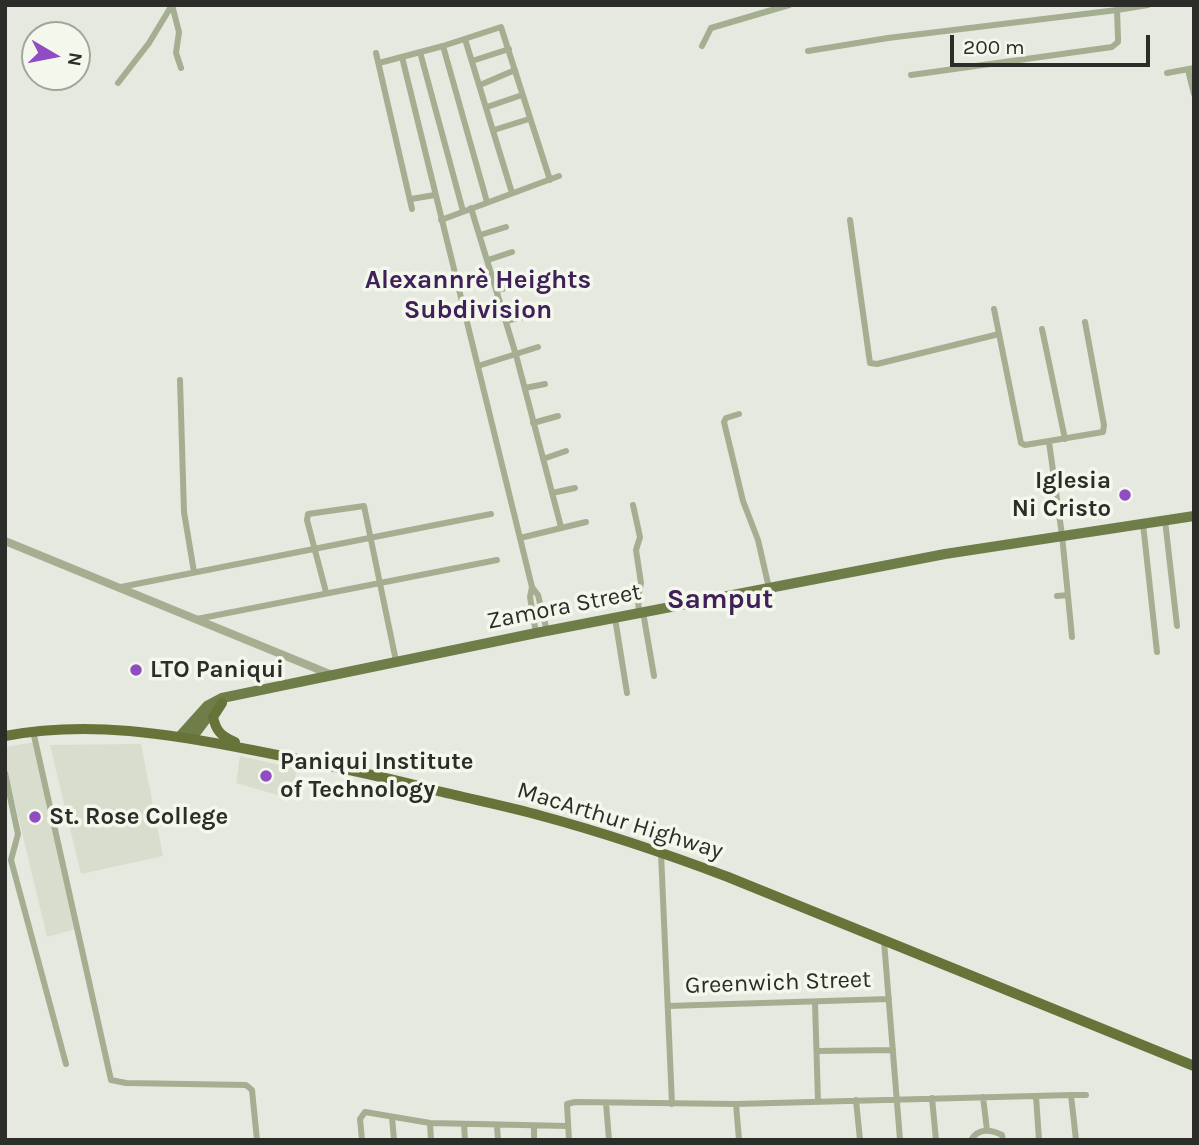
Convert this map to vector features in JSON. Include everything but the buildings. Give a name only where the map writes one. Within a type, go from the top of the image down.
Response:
[{"type":"highway","points":[[220,701],[214,716],[217,731],[226,738],[254,750]]},
{"type":"highway","name":"MacArthur Highway","points":[[5,736],[33,731],[108,729],[180,736],[383,777],[531,813],[661,853],[728,877],[1194,1066]]},
{"type":"main road","name":"Zamora Street","points":[[180,736],[207,706],[220,701],[396,661],[945,554],[1194,516]]},
{"type":"main road","name":"Zamora Street","points":[[192,738],[220,701]]},
{"type":"street","points":[[118,83],[149,43],[172,5],[179,32],[176,53],[181,68]]},
{"type":"street","points":[[702,47],[710,28],[789,5]]},
{"type":"street","points":[[808,51],[1148,5]]},
{"type":"street","points":[[911,75],[1112,47],[1118,42],[1117,10]]},
{"type":"street","points":[[379,63],[501,27],[550,180]]},
{"type":"street","points":[[466,39],[512,192]]},
{"type":"street","points":[[443,46],[487,202]]},
{"type":"street","points":[[472,61],[509,50]]},
{"type":"street","points":[[420,52],[467,210],[480,235],[497,290],[561,527]]},
{"type":"street","points":[[376,53],[412,209]]},
{"type":"street","points":[[402,57],[532,587],[538,595],[544,618],[542,632]]},
{"type":"street","points":[[1167,73],[1191,69],[1194,94]]},
{"type":"street","points":[[480,86],[515,70]]},
{"type":"street","points":[[487,107],[522,95]]},
{"type":"street","points":[[494,130],[530,119]]},
{"type":"street","points":[[442,220],[559,176]]},
{"type":"street","points":[[411,199],[435,195]]},
{"type":"street","points":[[850,220],[870,363],[877,364],[999,334]]},
{"type":"street","points":[[480,235],[506,227]]},
{"type":"street","points":[[488,260],[512,252]]},
{"type":"street","points":[[497,290],[523,284]]},
{"type":"street","points":[[994,309],[1021,443],[1025,445],[1100,434],[1104,428],[1085,322]]},
{"type":"street","points":[[506,321],[531,315]]},
{"type":"street","points":[[1042,329],[1065,439]]},
{"type":"street","points":[[478,366],[538,348]]},
{"type":"street","points":[[180,380],[184,512],[194,572]]},
{"type":"street","points":[[524,388],[545,384]]},
{"type":"street","points":[[738,414],[726,418],[724,422],[743,501],[758,540],[769,588]]},
{"type":"street","points":[[533,423],[558,416]]},
{"type":"street","points":[[1049,442],[1072,637]]},
{"type":"street","points":[[543,459],[566,451]]},
{"type":"street","points":[[552,493],[575,488]]},
{"type":"street","points":[[633,505],[640,537],[636,551],[641,583],[638,598],[654,676]]},
{"type":"street","points":[[326,592],[307,520],[310,513],[364,506],[396,661]]},
{"type":"street","points":[[121,587],[491,514]]},
{"type":"street","points":[[1165,520],[1177,626]]},
{"type":"street","points":[[520,538],[586,522]]},
{"type":"street","points":[[1143,524],[1157,652]]},
{"type":"street","points":[[5,541],[332,675]]},
{"type":"street","points":[[197,619],[497,561]]},
{"type":"street","points":[[532,587],[530,597],[534,620],[542,632]]},
{"type":"street","points":[[1057,596],[1068,595]]},
{"type":"street","points":[[534,620],[544,618]]},
{"type":"street","points":[[615,618],[627,693]]},
{"type":"street","points":[[33,731],[111,1080],[126,1083],[246,1085],[252,1090],[257,1140]]},
{"type":"street","points":[[5,773],[18,834],[11,860],[66,1064]]},
{"type":"street","points":[[661,853],[672,1104]]},
{"type":"street","points":[[884,941],[900,1140]]},
{"type":"street","name":"Greenwich Street","points":[[668,1006],[888,999]]},
{"type":"street","points":[[815,1002],[818,1102]]},
{"type":"street","points":[[817,1051],[893,1050]]},
{"type":"street","points":[[1071,1095],[1076,1140]]},
{"type":"street","points":[[569,1140],[569,1103],[736,1104],[1086,1095]]},
{"type":"street","points":[[1036,1096],[1039,1140]]},
{"type":"street","points":[[983,1097],[987,1130]]},
{"type":"street","points":[[932,1098],[936,1140]]},
{"type":"street","points":[[856,1100],[860,1140]]},
{"type":"street","points":[[606,1103],[609,1140]]},
{"type":"street","points":[[736,1104],[738,1140]]},
{"type":"street","points":[[362,1140],[362,1114],[366,1112],[430,1123],[568,1126]]},
{"type":"street","points":[[392,1117],[394,1140]]},
{"type":"street","points":[[430,1123],[431,1140]]},
{"type":"street","points":[[464,1124],[465,1140]]},
{"type":"street","points":[[497,1126],[498,1140]]},
{"type":"street","points":[[534,1126],[534,1140]]},
{"type":"street","points":[[971,1140],[980,1131],[987,1130],[1002,1135],[1003,1140]]},
{"type":"shaded area","name":"St. Rose College","points":[[36,742],[76,929],[47,937],[5,761],[5,747]]},
{"type":"shaded area","points":[[141,744],[163,856],[81,874],[50,745]]},
{"type":"shaded area","name":"Paniqui Institute of Technology","points":[[240,756],[297,769],[291,799],[236,783]]},
{"type":"place","name":"Iglesia Ni Cristo","points":[[1125,495]]},
{"type":"place","name":"LTO Paniqui","points":[[136,670]]},
{"type":"place","name":"Paniqui Institute of Technology","points":[[266,776]]},
{"type":"place","name":"St. Rose College","points":[[35,817]]},
{"type":"district","name":"Alexannrè Heights Subdivision","points":[[478,296]]},
{"type":"district","name":"Samput","points":[[720,600]]}]
